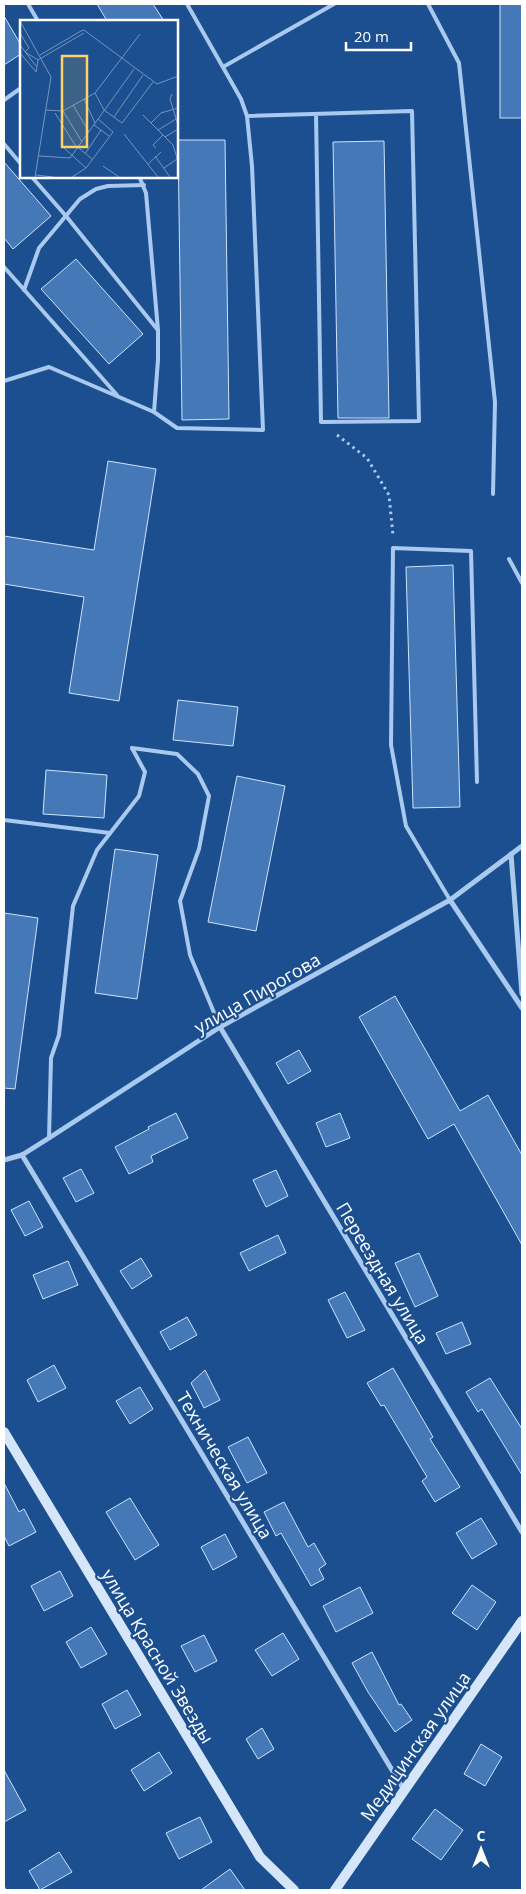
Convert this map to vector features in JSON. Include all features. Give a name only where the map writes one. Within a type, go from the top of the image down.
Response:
[{"type":"street","name":"улица Пирогова","points":[[4,1160],[22,1155],[220,1027],[450,900],[522,846]]},
{"type":"street","points":[[511,854],[522,994]]},
{"type":"street","points":[[450,900],[522,1008]]},
{"type":"street","name":"Переездная улица","points":[[220,1027],[522,1532]]},
{"type":"street","name":"Техническая улица","points":[[22,1155],[404,1790]]},
{"type":"street","name":"улица Красной Звезды","points":[[4,1432],[260,1857],[294,1890]]},
{"type":"street","name":"Медицинская улица","points":[[335,1890],[522,1621]]},
{"type":"lane","points":[[28,4],[37,20]]},
{"type":"lane","points":[[4,380],[49,367],[154,412],[177,428],[263,430],[252,166],[247,116],[241,99],[187,4]]},
{"type":"lane","points":[[223,67],[334,4]]},
{"type":"lane","points":[[428,4],[459,63],[496,402],[493,494]]},
{"type":"lane","points":[[4,100],[20,89]]},
{"type":"lane","points":[[247,116],[412,111],[419,421],[321,422],[316,114]]},
{"type":"lane","points":[[4,144],[20,163]]},
{"type":"lane","points":[[34,178],[158,330]]},
{"type":"lane","points":[[140,178],[146,193],[158,330],[154,412]]},
{"type":"lane","points":[[24,290],[39,248],[80,199],[96,189],[108,186],[144,185]]},
{"type":"lane","points":[[4,267],[118,396]]},
{"type":"lane","points":[[450,900],[406,826],[390,745],[393,548],[471,551],[477,782]]},
{"type":"lane","points":[[509,559],[522,582]]},
{"type":"lane","points":[[49,1138],[51,1058],[59,1035],[73,906],[97,850],[139,796],[145,772],[132,748],[177,754],[198,774],[209,796],[199,849],[180,901],[190,956],[220,1027]]},
{"type":"lane","points":[[4,820],[110,833]]},
{"type":"path","points":[[321,422],[366,458],[389,495],[394,525],[393,548]]},
{"type":"building","points":[[97,4],[153,4],[163,20],[106,20]]},
{"type":"building","points":[[500,4],[522,4],[522,118],[500,118]]},
{"type":"building","points":[[4,16],[20,43],[20,55],[4,65]]},
{"type":"building","points":[[178,140],[225,140],[229,419],[182,420]]},
{"type":"building","points":[[384,141],[389,418],[338,418],[333,142]]},
{"type":"building","points":[[4,162],[51,216],[13,249],[4,238]]},
{"type":"building","points":[[76,259],[143,334],[109,364],[41,289]]},
{"type":"building","points":[[108,461],[156,469],[119,701],[69,693],[84,597],[4,584],[4,536],[94,550]]},
{"type":"building","points":[[453,565],[460,807],[413,808],[406,567]]},
{"type":"building","points":[[178,700],[238,707],[233,746],[173,740]]},
{"type":"building","points":[[46,770],[107,775],[104,818],[43,814]]},
{"type":"building","points":[[237,776],[285,786],[256,931],[208,922]]},
{"type":"building","points":[[115,849],[158,855],[137,999],[95,993]]},
{"type":"building","points":[[4,913],[38,918],[15,1089],[4,1088]]},
{"type":"building","points":[[395,996],[460,1111],[488,1095],[522,1155],[522,1245],[454,1124],[428,1139],[359,1017]]},
{"type":"building","points":[[299,1050],[311,1071],[288,1084],[276,1063]]},
{"type":"building","points":[[176,1113],[188,1138],[151,1156],[153,1162],[129,1174],[115,1147]]},
{"type":"building","points":[[340,1113],[350,1138],[326,1147],[316,1123]]},
{"type":"building","points":[[81,1169],[94,1193],[76,1202],[63,1178]]},
{"type":"building","points":[[276,1170],[288,1196],[266,1207],[253,1180]]},
{"type":"building","points":[[29,1201],[43,1227],[25,1236],[11,1210]]},
{"type":"building","points":[[278,1235],[286,1253],[249,1271],[240,1253]]},
{"type":"building","points":[[419,1253],[438,1296],[415,1307],[395,1263]]},
{"type":"building","points":[[141,1258],[152,1276],[132,1289],[120,1271]]},
{"type":"building","points":[[68,1261],[78,1285],[43,1299],[33,1275]]},
{"type":"building","points":[[345,1292],[365,1330],[347,1338],[328,1300]]},
{"type":"building","points":[[187,1317],[197,1335],[170,1350],[160,1332]]},
{"type":"building","points":[[462,1322],[471,1344],[446,1354],[436,1333]]},
{"type":"building","points":[[54,1365],[66,1388],[38,1402],[27,1380]]},
{"type":"building","points":[[393,1368],[433,1437],[430,1439],[460,1487],[435,1502],[422,1481],[427,1477],[384,1405],[381,1406],[367,1383]]},
{"type":"building","points":[[205,1370],[220,1400],[204,1408],[191,1383]]},
{"type":"building","points":[[490,1378],[522,1429],[522,1475],[482,1409],[478,1412],[466,1392]]},
{"type":"building","points":[[140,1387],[153,1409],[130,1424],[116,1401]]},
{"type":"building","points":[[248,1437],[267,1473],[247,1483],[228,1447]]},
{"type":"building","points":[[4,1483],[19,1512],[24,1509],[36,1532],[9,1546],[4,1536]]},
{"type":"building","points":[[130,1498],[159,1545],[135,1560],[106,1512]]},
{"type":"building","points":[[284,1502],[308,1547],[314,1543],[326,1564],[319,1569],[324,1579],[311,1586],[281,1533],[276,1536],[264,1512]]},
{"type":"building","points":[[481,1518],[497,1544],[472,1559],[456,1533]]},
{"type":"building","points":[[225,1534],[237,1557],[213,1570],[201,1547]]},
{"type":"building","points":[[60,1571],[73,1596],[44,1611],[31,1586]]},
{"type":"building","points":[[472,1585],[496,1602],[477,1630],[452,1613]]},
{"type":"building","points":[[360,1587],[373,1613],[336,1632],[323,1606]]},
{"type":"building","points":[[91,1627],[107,1654],[81,1668],[66,1642]]},
{"type":"building","points":[[283,1633],[299,1659],[272,1676],[255,1650]]},
{"type":"building","points":[[204,1635],[217,1661],[195,1672],[181,1646]]},
{"type":"building","points":[[372,1652],[399,1705],[401,1704],[412,1720],[395,1732],[368,1692],[352,1663]]},
{"type":"building","points":[[127,1690],[141,1715],[115,1729],[102,1704]]},
{"type":"building","points":[[262,1728],[274,1749],[258,1759],[246,1739]]},
{"type":"building","points":[[481,1744],[502,1757],[485,1786],[464,1774]]},
{"type":"building","points":[[159,1752],[172,1773],[144,1791],[131,1770]]},
{"type":"building","points":[[4,1770],[26,1810],[4,1822]]},
{"type":"building","points":[[435,1809],[463,1830],[441,1860],[412,1839]]},
{"type":"building","points":[[200,1817],[212,1842],[179,1859],[166,1833]]},
{"type":"building","points":[[59,1852],[72,1872],[40,1890],[29,1871]]},
{"type":"building","points":[[230,1869],[245,1890],[201,1890]]}]
